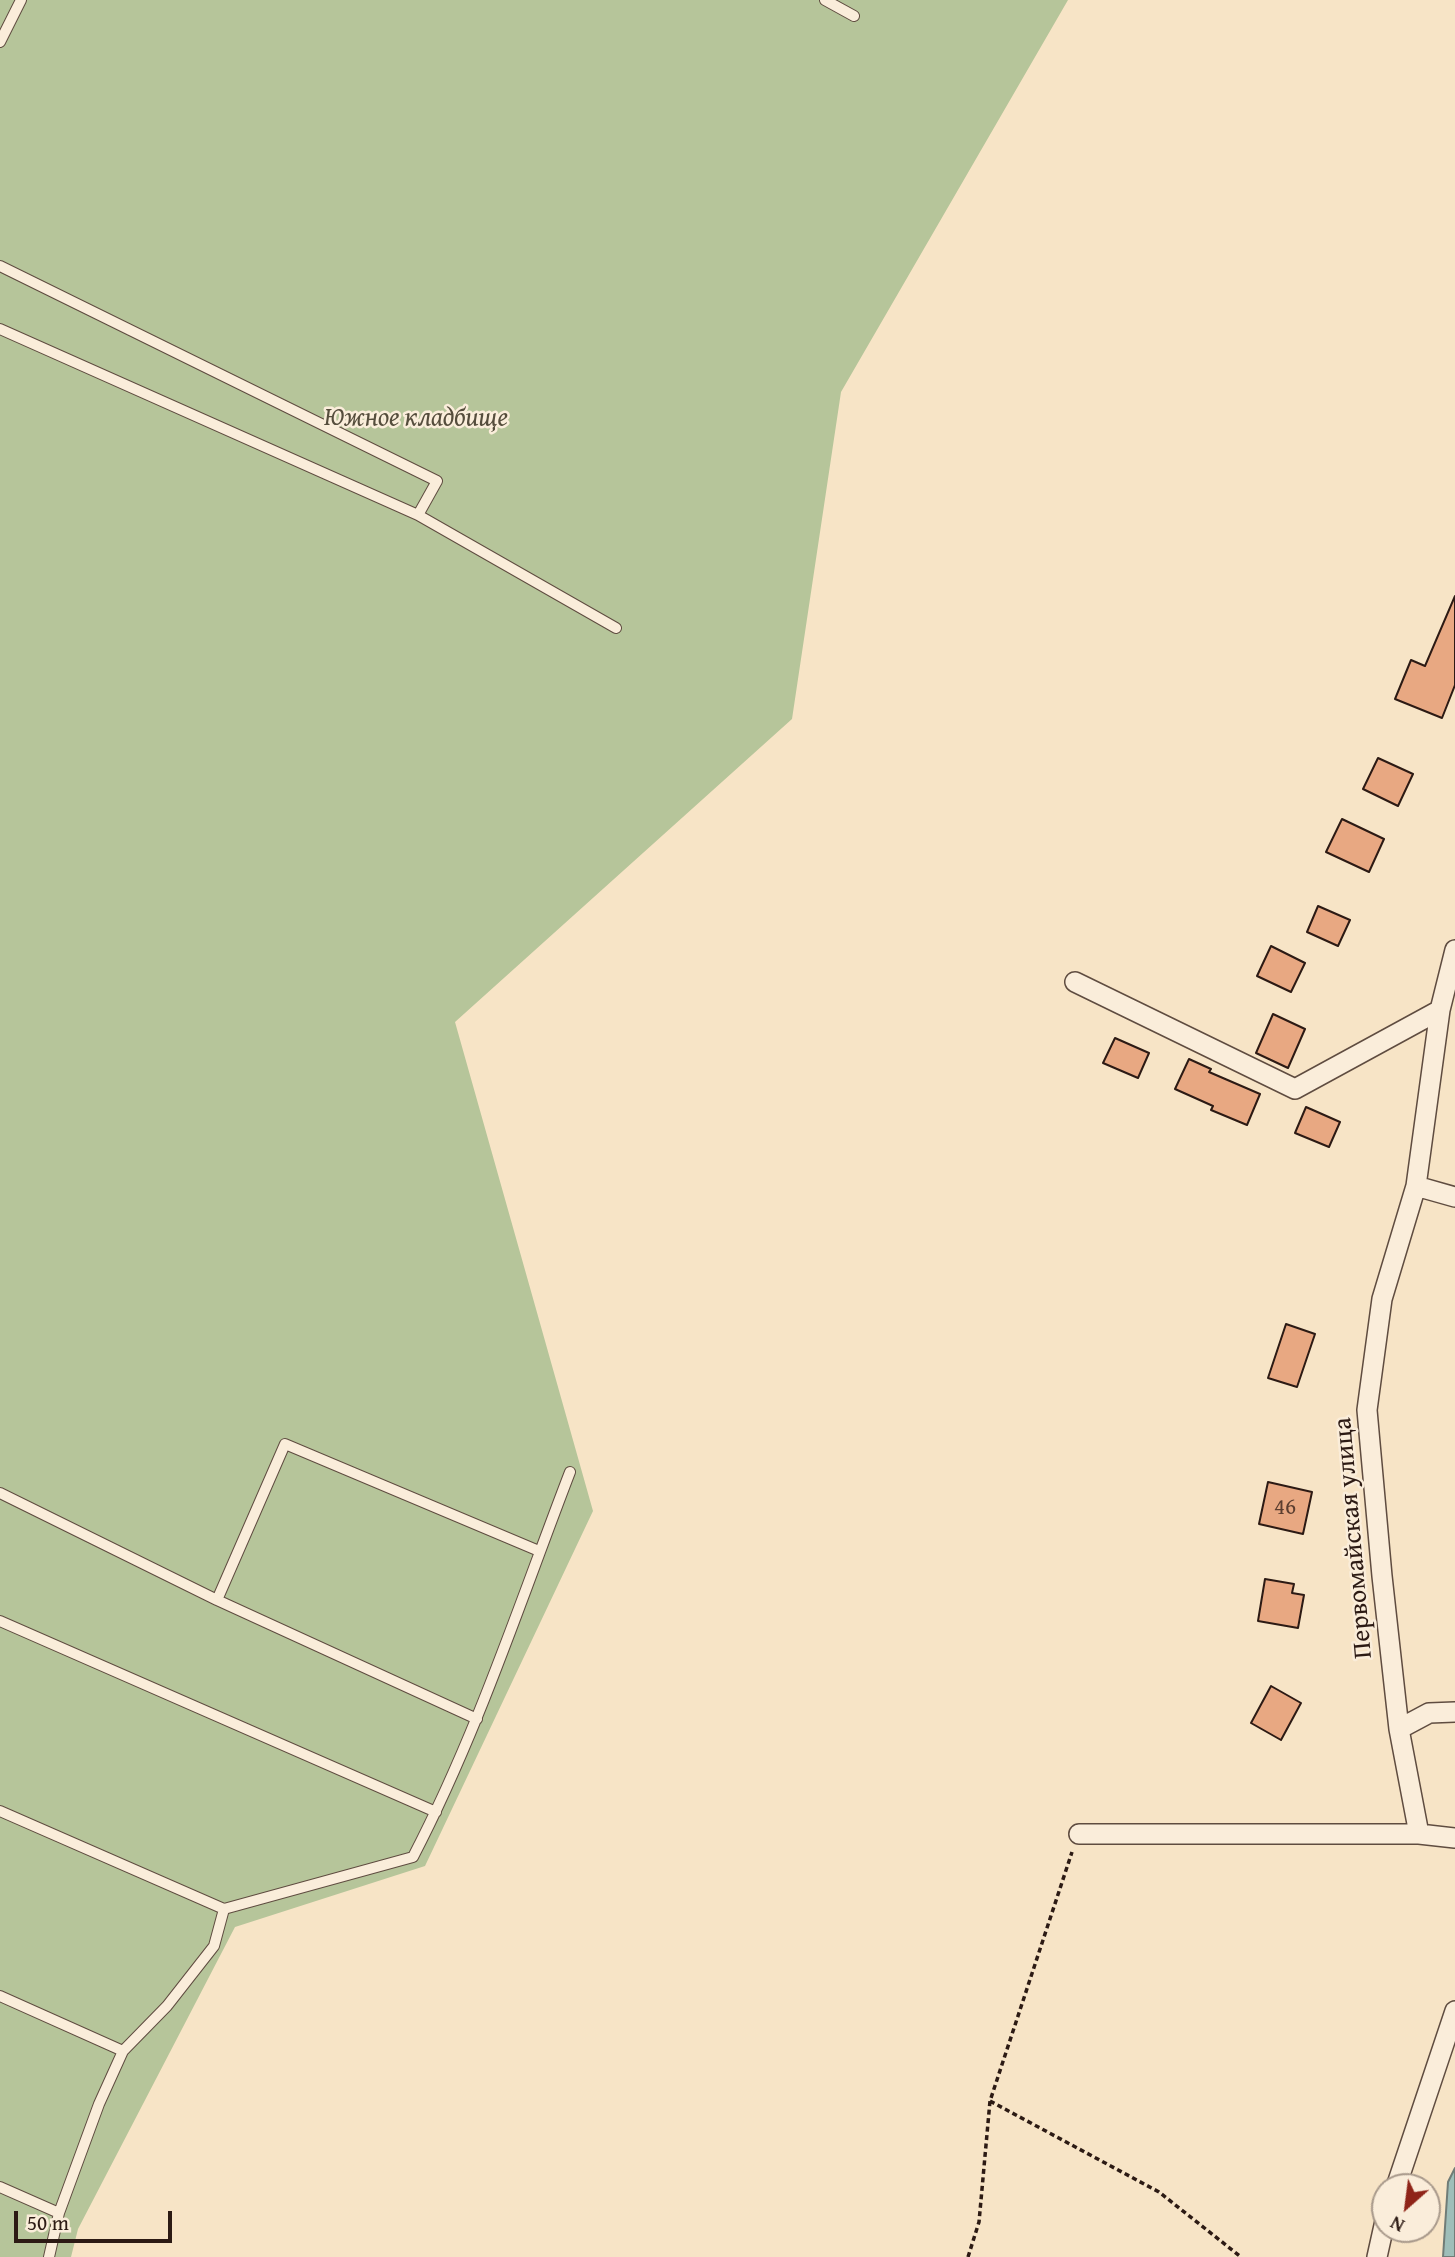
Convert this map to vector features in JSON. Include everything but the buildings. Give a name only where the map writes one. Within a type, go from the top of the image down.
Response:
[{"type":"street","name":"Первомайская улица","points":[[1419,1834],[1399,1729],[1367,1410],[1382,1299],[1416,1186],[1440,1010],[1455,950]]},
{"type":"street","points":[[1075,982],[1295,1089],[1440,1010]]},
{"type":"street","points":[[1416,1186],[1455,1197]]},
{"type":"street","points":[[1399,1729],[1429,1713],[1455,1712]]},
{"type":"street","points":[[1079,1834],[1419,1834],[1455,1838]]},
{"type":"street","points":[[1401,2173],[1455,2011]]},
{"type":"lane","points":[[0,42],[21,0]]},
{"type":"lane","points":[[825,0],[854,16]]},
{"type":"lane","points":[[0,266],[437,481],[418,515]]},
{"type":"lane","points":[[0,329],[418,515],[616,628]]},
{"type":"lane","points":[[217,1600],[285,1444],[540,1551]]},
{"type":"lane","points":[[0,1811],[224,1909],[413,1857],[477,1719],[569,1472]]},
{"type":"lane","points":[[0,1493],[217,1600],[477,1719]]},
{"type":"lane","points":[[0,1621],[436,1812]]},
{"type":"lane","points":[[49,2257],[59,2213],[99,2104],[123,2051],[167,2006],[214,1946],[224,1909]]},
{"type":"lane","points":[[0,1996],[123,2051]]},
{"type":"lane","points":[[0,2187],[59,2213]]},
{"type":"path","points":[[968,2257],[979,2222],[990,2101],[1079,1834]]},
{"type":"path","points":[[990,2101],[1159,2192],[1241,2257]]},
{"type":"green space","name":"Южное кладбище","points":[[0,0],[1068,0],[841,392],[792,719],[455,1022],[593,1511],[425,1866],[235,1927],[78,2229],[71,2257],[0,2257]]},
{"type":"water","points":[[1455,2168],[1455,2257],[1443,2257],[1448,2182]]}]
